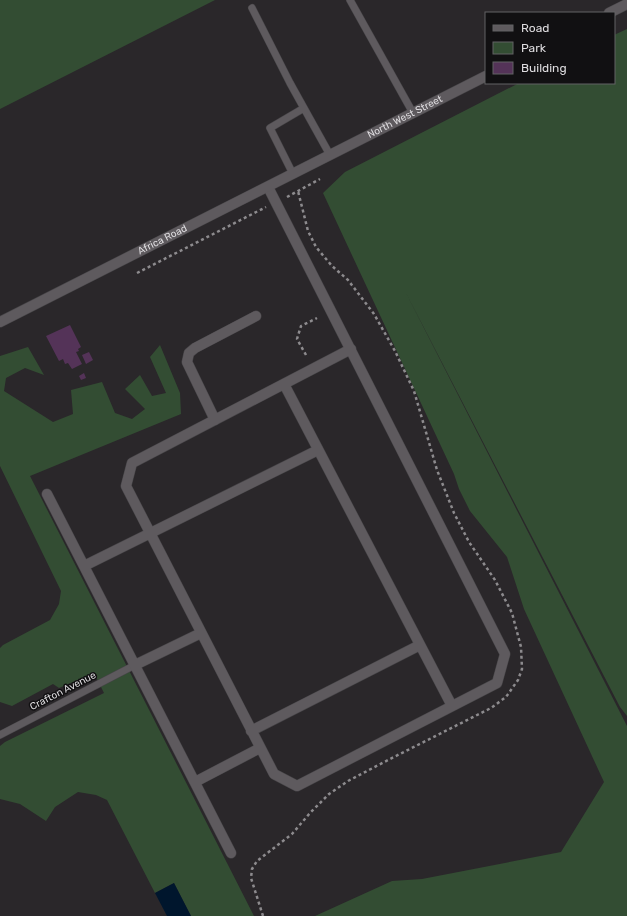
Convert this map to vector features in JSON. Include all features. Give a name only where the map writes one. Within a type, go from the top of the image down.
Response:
[{"type":"street","points":[[610,12],[623,3]]},
{"type":"street","name":"North West Street","points":[[327,157],[485,77]]},
{"type":"street","name":"Africa Road","points":[[0,322],[327,157]]},
{"type":"street","points":[[268,187],[351,349],[505,654],[497,683],[297,786],[274,774],[126,486],[132,463],[351,349]]},
{"type":"street","points":[[215,420],[187,362],[188,353],[256,316]]},
{"type":"street","points":[[284,384],[452,706]]},
{"type":"street","points":[[84,566],[318,450]]},
{"type":"street","points":[[47,494],[232,853]]},
{"type":"street","points":[[135,665],[201,633]]},
{"type":"street","points":[[252,731],[420,645]]},
{"type":"street","points":[[195,782],[260,748]]},
{"type":"lane","points":[[350,0],[414,113]]},
{"type":"lane","points":[[252,8],[304,108],[327,157]]},
{"type":"lane","points":[[293,174],[270,128],[304,108]]},
{"type":"lane","name":"Crafton Avenue","points":[[0,735],[135,665]]},
{"type":"path","points":[[285,198],[320,180]]},
{"type":"path","points":[[137,273],[264,209]]},
{"type":"path","points":[[306,356],[297,339],[301,326],[317,318]]},
{"type":"path","points":[[467,547],[471,545]]},
{"type":"green space","points":[[0,0],[215,0],[0,109]]},
{"type":"green space","points":[[627,29],[627,716],[620,707],[405,291],[627,726],[627,916],[315,916],[392,881],[422,879],[561,852],[604,782],[524,609],[507,557],[470,511],[323,193],[345,172],[517,84],[615,84],[615,35]]},
{"type":"green space","points":[[160,345],[180,393],[181,414],[30,476],[254,916],[191,916],[174,883],[155,893],[107,800],[96,795],[78,792],[55,807],[46,821],[20,804],[0,799],[0,746],[5,742],[104,693],[94,673],[59,688],[53,684],[12,706],[0,702],[0,648],[50,620],[59,604],[61,591],[0,466],[0,356],[28,347],[44,375],[25,368],[6,378],[4,391],[53,422],[73,414],[71,390],[102,382],[115,413],[132,419],[145,409],[125,389],[140,375],[152,396],[166,393],[150,357]]},
{"type":"water","points":[[174,883],[191,916],[167,916],[155,893]]},
{"type":"building","points":[[70,325],[81,347],[78,349],[79,351],[76,352],[82,364],[72,369],[68,363],[65,364],[63,359],[59,361],[46,336]]},
{"type":"building","points":[[89,352],[93,360],[86,364],[82,355]]},
{"type":"building","points":[[84,373],[86,378],[81,380],[79,376]]}]
